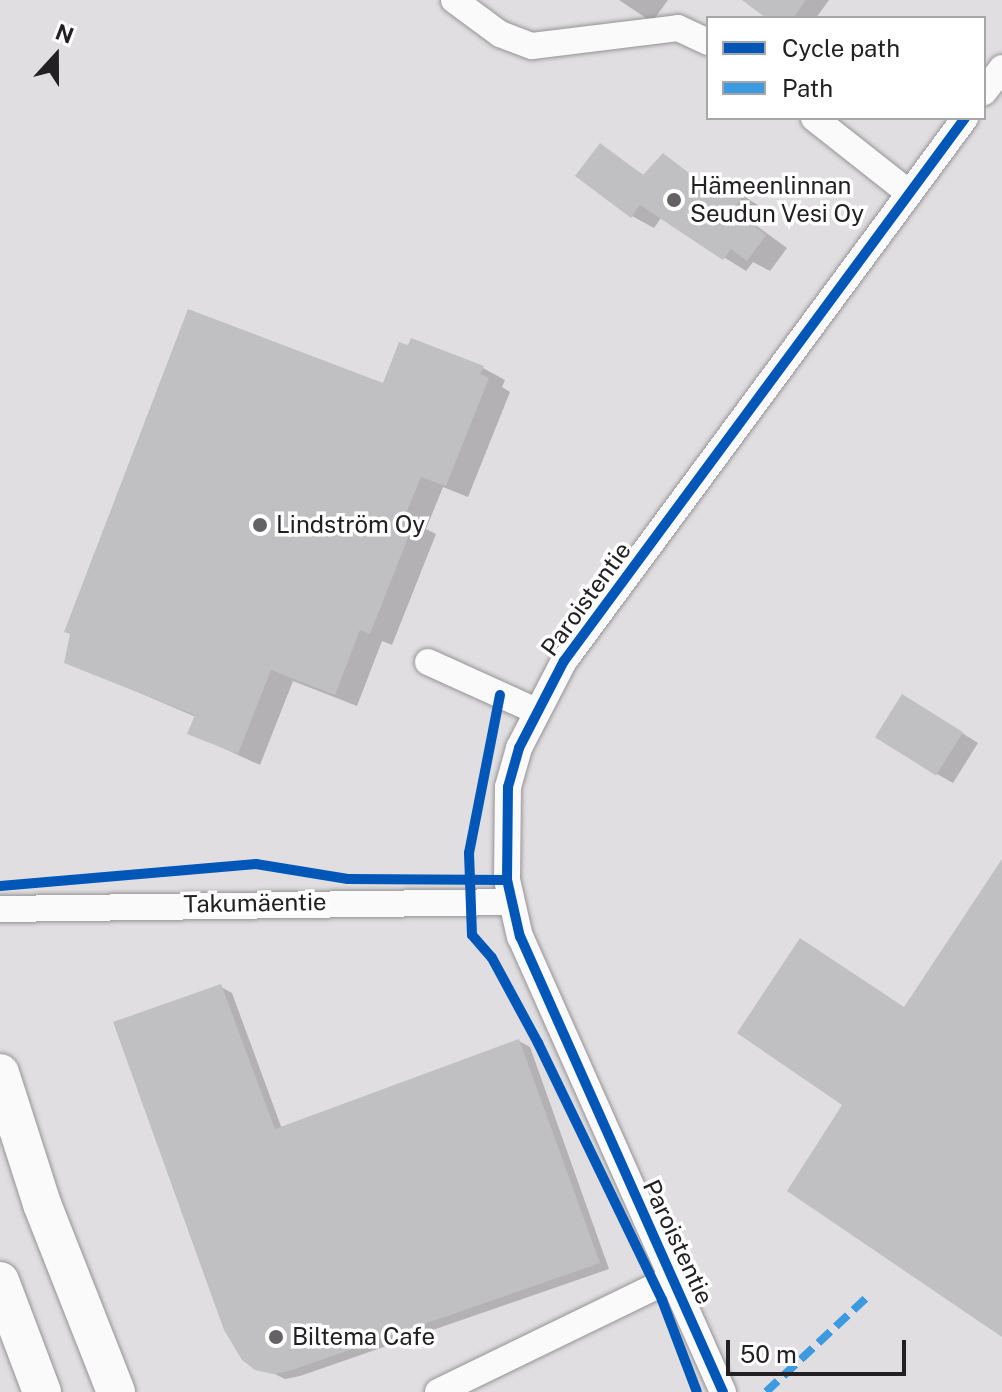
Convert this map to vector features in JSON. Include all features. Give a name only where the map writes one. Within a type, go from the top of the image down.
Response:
[{"type":"highway","points":[[0,1073],[42,1204],[116,1392]]},
{"type":"highway","points":[[0,1281],[42,1392]]},
{"type":"street","points":[[454,0],[500,34],[532,46],[678,28],[706,41]]},
{"type":"street","points":[[986,89],[1002,68]]},
{"type":"street","points":[[817,120],[909,193]]},
{"type":"street","name":"Paroistentie","points":[[723,1392],[539,985],[511,902],[508,787],[536,711],[564,661],[964,120]]},
{"type":"street","points":[[428,662],[536,711]]},
{"type":"street","name":"Takumäentie","points":[[0,909],[511,902]]},
{"type":"street","points":[[438,1392],[673,1278]]},
{"type":"building","points":[[742,0],[806,0],[794,16],[763,16]]},
{"type":"building","name":"Hämeenlinnan Seudun Vesi Oy","points":[[600,143],[643,175],[663,153],[711,190],[720,178],[744,195],[733,210],[766,235],[747,261],[731,249],[723,260],[640,205],[631,218],[575,176]]},
{"type":"building","name":"Lindström Oy","points":[[188,309],[383,383],[399,342],[408,345],[411,338],[484,366],[480,374],[489,378],[446,486],[421,477],[405,516],[415,520],[370,634],[360,630],[335,695],[271,670],[238,754],[187,734],[195,715],[64,663],[70,634],[64,632]]},
{"type":"building","points":[[902,694],[963,732],[936,775],[875,737]]},
{"type":"building","points":[[1002,859],[1002,1337],[787,1191],[842,1105],[737,1033],[800,938],[904,1007]]},
{"type":"building","points":[[221,984],[275,1129],[519,1039],[600,1263],[289,1371],[273,1374],[255,1370],[242,1360],[224,1330],[113,1022]]},
{"type":"marked path","points":[[766,1392],[867,1297]]},
{"type":"cycle path","points":[[723,1392],[520,937],[507,880],[508,787],[519,748],[564,661],[964,120]]},
{"type":"cycle path","points":[[500,695],[469,853],[472,935],[492,958],[538,1043],[662,1300],[697,1392]]},
{"type":"cycle path","points":[[0,886],[256,864],[348,879],[507,880]]},
{"type":"place","name":"Hämeenlinnan Seudun Vesi Oy","points":[[674,200]]},
{"type":"place","name":"Lindström Oy","points":[[260,525]]},
{"type":"place","name":"Biltema Cafe","points":[[276,1337]]}]
